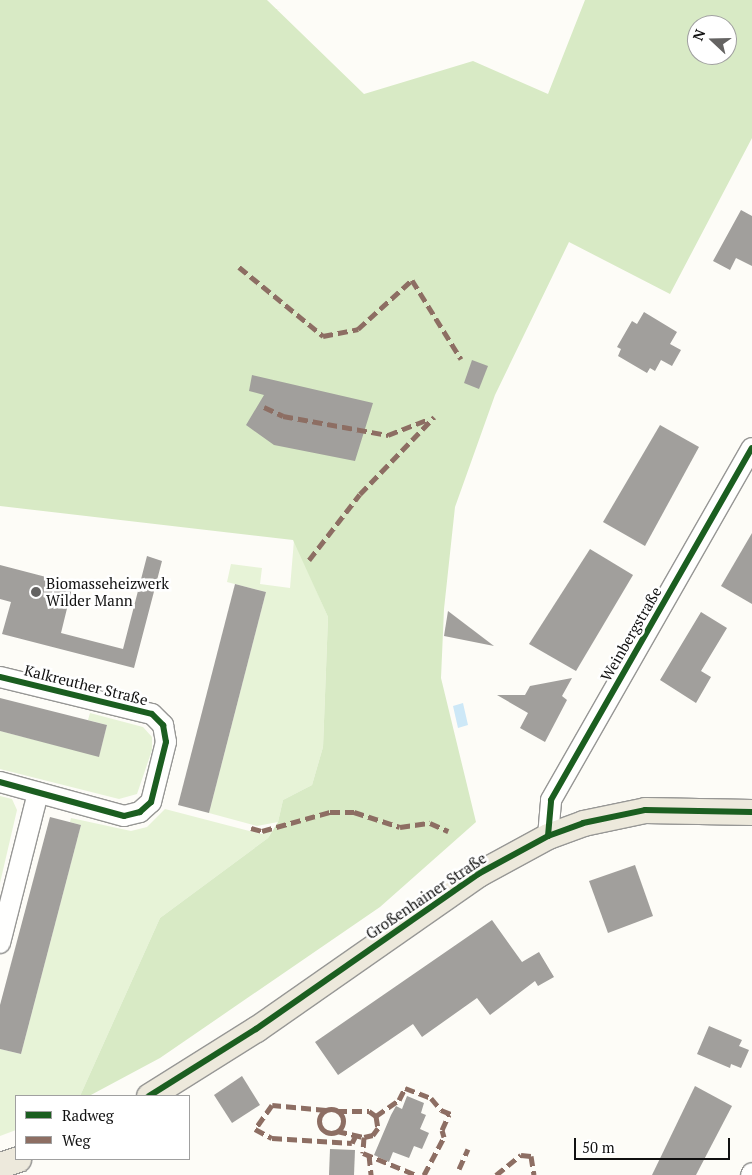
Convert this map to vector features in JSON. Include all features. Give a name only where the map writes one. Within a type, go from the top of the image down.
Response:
[{"type":"main road","name":"Großenhainer Straße","points":[[151,1095],[256,1029],[478,874],[548,836],[583,823],[645,810],[752,812]]},
{"type":"main road","points":[[0,1165],[15,1160]]},
{"type":"street","name":"Weinbergstraße","points":[[548,836],[551,800],[752,448]]},
{"type":"street","name":"Kalkreuther Straße","points":[[0,677],[152,714],[163,725],[166,742],[151,802],[140,812],[124,816],[0,782]]},
{"type":"street","points":[[0,943],[38,793]]},
{"type":"green space","points":[[0,0],[267,0],[364,94],[473,61],[548,94],[585,0],[752,0],[752,138],[670,294],[569,242],[495,395],[455,507],[444,609],[441,678],[476,822],[380,907],[160,1058],[91,1095],[80,1095],[160,918],[268,838],[278,822],[283,800],[312,785],[323,747],[328,617],[293,540],[0,506]]},
{"type":"green space","points":[[294,540],[328,617],[323,747],[312,785],[283,800],[278,822],[257,826],[209,813],[266,592],[227,582],[231,564],[262,568],[260,584],[290,588]]},
{"type":"green space","points":[[90,713],[143,727],[152,737],[152,750],[137,794],[119,799],[0,769],[0,731],[99,756],[107,725],[88,720]]},
{"type":"green space","points":[[0,796],[12,799],[17,810],[0,883]]},
{"type":"green space","points":[[165,809],[261,834],[272,831],[268,838],[160,918],[80,1095],[15,1095],[15,1130],[0,1136],[0,1049],[21,1054],[81,825],[70,822],[71,818],[131,831],[147,827]]},
{"type":"water","points":[[463,703],[468,725],[458,728],[453,706]]},
{"type":"building","points":[[741,210],[752,216],[752,266],[736,258],[730,270],[713,261]]},
{"type":"building","points":[[644,312],[677,332],[670,344],[681,350],[672,366],[661,360],[655,371],[650,368],[647,373],[618,356],[621,349],[617,347],[632,321],[637,324]]},
{"type":"building","points":[[472,360],[488,366],[479,389],[464,383]]},
{"type":"building","points":[[252,375],[373,403],[355,461],[274,445],[246,425],[264,395],[249,391]]},
{"type":"building","points":[[660,425],[699,447],[645,546],[603,522]]},
{"type":"building","points":[[752,533],[752,604],[721,586]]},
{"type":"building","points":[[590,549],[633,575],[576,671],[529,644]]},
{"type":"building","points":[[147,556],[162,561],[134,668],[2,634],[11,602],[0,599],[0,565],[73,584],[61,633],[123,649]]},
{"type":"building","points":[[235,584],[266,592],[209,813],[178,805]]},
{"type":"building","points":[[448,611],[494,646],[444,636]]},
{"type":"building","points":[[701,612],[727,628],[701,671],[711,677],[696,703],[660,680]]},
{"type":"building","points":[[572,678],[562,696],[567,700],[545,742],[520,728],[528,713],[497,695],[525,695],[530,686]]},
{"type":"building","points":[[0,698],[107,725],[99,757],[0,731]]},
{"type":"building","points":[[50,817],[81,825],[21,1054],[0,1049],[0,1005]]},
{"type":"building","points":[[635,865],[653,916],[608,933],[589,881]]},
{"type":"building","points":[[492,920],[522,962],[539,952],[554,977],[538,986],[535,981],[490,1015],[477,998],[422,1037],[413,1024],[338,1075],[315,1042]]},
{"type":"building","points":[[709,1026],[742,1040],[739,1046],[749,1050],[741,1068],[731,1064],[730,1068],[697,1054]]},
{"type":"building","points":[[242,1076],[260,1105],[232,1123],[214,1095]]},
{"type":"building","points":[[695,1086],[732,1106],[696,1175],[652,1175]]},
{"type":"building","points":[[407,1096],[424,1103],[421,1113],[426,1115],[420,1129],[429,1133],[422,1149],[414,1146],[409,1158],[393,1152],[389,1162],[374,1155],[396,1106],[402,1109]]},
{"type":"building","points":[[330,1149],[355,1150],[354,1175],[329,1175]]},
{"type":"marked path","points":[[239,267],[323,336],[358,329],[412,280],[461,359]]},
{"type":"marked path","points":[[264,407],[283,416],[388,435],[429,419]]},
{"type":"marked path","points":[[309,560],[360,494],[434,417]]},
{"type":"marked path","points":[[251,828],[262,831],[330,812],[354,812],[400,827],[430,823],[448,831]]},
{"type":"marked path","points":[[376,1116],[399,1100],[405,1088],[431,1098],[441,1110],[451,1114]]},
{"type":"marked path","points":[[326,1110],[272,1105],[255,1129],[272,1138],[352,1143],[355,1137]]},
{"type":"marked path","points":[[331,1109],[336,1110],[342,1116],[343,1121],[342,1126],[336,1132],[331,1133],[326,1132],[320,1126],[319,1121],[320,1116],[326,1110],[331,1109]]},
{"type":"marked path","points":[[337,1111],[369,1111],[376,1116],[378,1128],[373,1135],[364,1137]]},
{"type":"marked path","points":[[424,1175],[444,1137],[442,1130],[449,1114]]},
{"type":"marked path","points":[[337,1131],[364,1137],[363,1153],[416,1175]]},
{"type":"marked path","points":[[459,1169],[468,1149]]},
{"type":"marked path","points":[[369,1155],[371,1175]]},
{"type":"marked path","points":[[496,1175],[521,1155],[531,1156],[534,1175]]},
{"type":"cycle path","points":[[548,836],[551,800],[752,448]]},
{"type":"cycle path","points":[[0,677],[152,714],[163,725],[166,742],[151,802],[140,812],[124,816],[0,782]]},
{"type":"cycle path","points":[[151,1095],[256,1029],[478,874],[548,836],[583,823],[645,810],[752,812]]},
{"type":"place","name":"Biomasseheizwerk Wilder Mann","points":[[36,592]]}]
